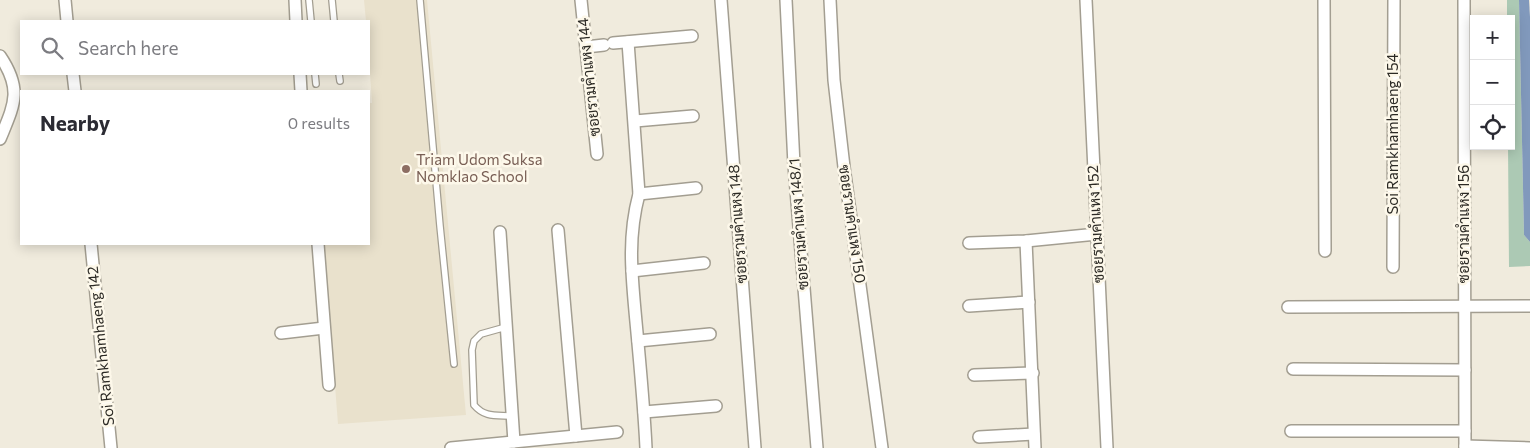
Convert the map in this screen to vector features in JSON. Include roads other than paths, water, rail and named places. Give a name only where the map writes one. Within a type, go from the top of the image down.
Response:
[{"type":"street","points":[[65,0],[68,20]]},
{"type":"street","points":[[295,0],[296,20]]},
{"type":"street","name":"ซอยรามคำแหง 144","points":[[581,0],[597,154]]},
{"type":"street","name":"ซอยรามคำแหง 148","points":[[721,0],[755,448]]},
{"type":"street","name":"ซอยรามคำแหง 148/1","points":[[786,0],[794,165],[817,448]]},
{"type":"street","name":"ซอยรามคำแหง 150","points":[[830,0],[834,80],[843,158],[882,448]]},
{"type":"street","name":"ซอยรามคำแหง 152","points":[[1086,0],[1107,448]]},
{"type":"street","points":[[1324,0],[1325,251]]},
{"type":"street","name":"Soi Ramkhamhaeng 154","points":[[1393,267],[1394,0]]},
{"type":"street","name":"ซอยรามคำแหง 156","points":[[1464,0],[1465,447]]},
{"type":"street","points":[[586,47],[692,36]]},
{"type":"street","points":[[628,42],[639,194],[633,214],[631,234],[632,270],[646,448]]},
{"type":"street","points":[[0,56],[9,69],[15,86],[14,102],[0,139]]},
{"type":"street","points":[[73,75],[75,90]]},
{"type":"street","points":[[300,75],[301,90]]},
{"type":"street","points":[[635,121],[693,116]]},
{"type":"street","points":[[639,194],[696,188]]},
{"type":"street","points":[[558,230],[576,436]]},
{"type":"street","points":[[500,232],[514,442]]},
{"type":"street","points":[[969,243],[1026,241],[1097,234]]},
{"type":"street","points":[[1026,241],[1035,448]]},
{"type":"street","name":"Soi Ramkhamhaeng 142","points":[[91,245],[111,448]]},
{"type":"street","points":[[318,245],[329,385]]},
{"type":"street","points":[[632,270],[704,263]]},
{"type":"street","points":[[969,306],[1029,302]]},
{"type":"street","points":[[1288,307],[1530,306]]},
{"type":"street","points":[[281,333],[324,328]]},
{"type":"street","points":[[638,341],[710,334]]},
{"type":"street","points":[[1293,369],[1465,370]]},
{"type":"street","points":[[974,375],[1033,373]]},
{"type":"street","points":[[644,412],[716,406]]},
{"type":"street","points":[[1291,431],[1465,431]]},
{"type":"street","points":[[451,448],[617,432]]},
{"type":"street","points":[[979,438],[1034,434]]},
{"type":"street","points":[[1465,447],[1530,448]]},
{"type":"lane","points":[[309,0],[311,20]]},
{"type":"lane","points":[[332,0],[334,20]]},
{"type":"lane","points":[[420,0],[454,364]]},
{"type":"lane","points":[[316,75],[316,84]]},
{"type":"lane","points":[[339,75],[340,81]]},
{"type":"lane","points":[[506,327],[481,334],[474,341],[472,350],[474,405],[479,412],[488,415],[512,416]]},
{"type":"water","points":[[1519,0],[1529,0],[1530,17],[1530,242],[1524,235]]},
{"type":"place","name":"Triam Udom Suksa Nomklao School","points":[[406,169]]}]
